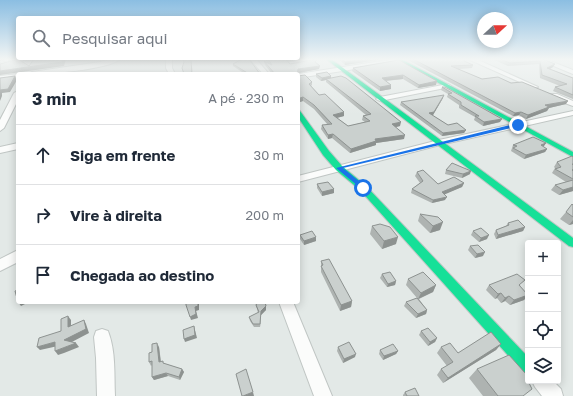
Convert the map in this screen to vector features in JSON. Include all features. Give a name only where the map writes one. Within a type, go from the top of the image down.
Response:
[{"type":"street","points":[[352,77],[573,243]]},
{"type":"street","points":[[432,77],[573,155]]},
{"type":"street","points":[[513,77],[573,104]]},
{"type":"street","points":[[380,99],[448,86]]},
{"type":"street","points":[[0,128],[16,97]]},
{"type":"street","points":[[300,178],[439,143],[573,113]]},
{"type":"street","points":[[300,116],[326,153],[339,168],[363,188],[525,364]]},
{"type":"street","points":[[0,150],[16,146]]},
{"type":"street","points":[[0,266],[16,256]]},
{"type":"street","points":[[287,304],[322,396]]},
{"type":"street","points":[[102,337],[105,358],[106,396]]},
{"type":"street","points":[[544,384],[554,396]]},
{"type":"building","points":[[14,77],[8,89],[0,90],[0,78]]},
{"type":"building","points":[[300,77],[307,77],[312,82],[309,84],[319,95],[325,94],[344,112],[333,115],[348,126],[370,121],[363,116],[371,114],[326,79],[345,77],[401,122],[392,124],[405,135],[375,139],[376,141],[351,149],[333,134],[328,135],[322,125],[332,124],[314,105],[303,97],[300,98]]},
{"type":"building","points":[[366,77],[386,77],[382,78],[391,85],[380,87]]},
{"type":"building","points":[[407,77],[431,77],[437,81],[419,85]]},
{"type":"building","points":[[448,77],[478,77],[482,79],[499,77],[511,83],[522,82],[568,101],[545,105],[549,107],[528,115],[521,112],[515,113]]},
{"type":"building","points":[[549,77],[573,78],[573,95],[555,87],[567,84]]},
{"type":"building","points":[[442,87],[445,87],[502,119],[484,122],[475,116],[479,116],[461,105],[461,102],[448,94],[452,93]]},
{"type":"building","points":[[444,95],[434,112],[429,113],[448,125],[457,123],[466,130],[443,133],[401,102]]},
{"type":"building","points":[[533,137],[546,143],[541,145],[547,149],[526,155],[513,148],[517,146],[513,145]]},
{"type":"building","points":[[572,156],[573,179],[555,169],[561,167],[557,162]]},
{"type":"building","points":[[452,163],[471,171],[463,174],[446,170]]},
{"type":"building","points":[[423,170],[438,184],[454,177],[464,183],[442,192],[447,197],[433,200],[412,189],[423,181],[417,172]]},
{"type":"building","points":[[573,180],[573,187],[563,190],[555,185]]},
{"type":"building","points":[[328,182],[334,189],[322,192],[317,184]]},
{"type":"building","points":[[572,204],[573,205],[573,217],[566,212]]},
{"type":"building","points":[[420,214],[438,217],[443,222],[433,226]]},
{"type":"building","points":[[518,220],[525,227],[498,235],[496,230],[509,225],[508,223]]},
{"type":"building","points":[[380,224],[390,227],[398,237],[384,241],[372,226]]},
{"type":"building","points":[[481,228],[489,235],[481,238],[473,231]]},
{"type":"building","points":[[312,231],[316,237],[304,241],[300,235]]},
{"type":"building","points":[[478,245],[485,252],[477,254],[470,246]]},
{"type":"building","points":[[329,259],[352,301],[341,305],[321,266],[323,265],[321,261]]},
{"type":"building","points":[[390,272],[396,281],[388,284],[382,274]]},
{"type":"building","points":[[423,272],[436,285],[421,293],[408,279]]},
{"type":"building","points":[[517,274],[525,280],[519,285],[525,292],[525,296],[514,300],[509,296],[505,298],[501,293],[498,294],[489,285]]},
{"type":"building","points":[[417,298],[427,310],[418,314],[406,302]]},
{"type":"building","points":[[198,304],[198,306],[195,307],[196,314],[190,317],[186,305]]},
{"type":"building","points":[[266,304],[266,306],[261,311],[260,324],[253,324],[249,317],[259,312],[256,305]]},
{"type":"building","points":[[68,316],[68,327],[84,320],[86,329],[64,340],[76,343],[55,351],[55,342],[37,347],[39,338],[61,331],[61,319]]},
{"type":"building","points":[[194,326],[195,335],[184,339],[183,330]]},
{"type":"building","points":[[428,328],[437,338],[430,342],[421,331]]},
{"type":"building","points":[[491,332],[501,344],[448,378],[441,369],[453,362],[441,347],[450,343],[458,353]]},
{"type":"building","points":[[349,342],[356,354],[344,359],[338,347]]},
{"type":"building","points":[[157,343],[159,362],[163,361],[163,363],[182,369],[179,377],[166,373],[152,377],[152,361],[149,362],[149,353],[152,352],[152,344]]},
{"type":"building","points":[[393,344],[398,351],[384,356],[380,350]]},
{"type":"building","points":[[509,355],[525,373],[525,384],[530,384],[532,389],[523,396],[498,396],[477,369]]},
{"type":"building","points":[[246,369],[253,392],[242,396],[236,374]]},
{"type":"building","points":[[415,388],[419,396],[407,396],[405,392]]},
{"type":"traffic: fast","points":[[353,77],[573,243]]},
{"type":"traffic: fast","points":[[431,77],[573,155]]},
{"type":"traffic: fast","points":[[300,115],[326,153],[339,168],[363,188],[525,364]]},
{"type":"route","points":[[363,188],[351,176],[339,168],[518,125]]}]
